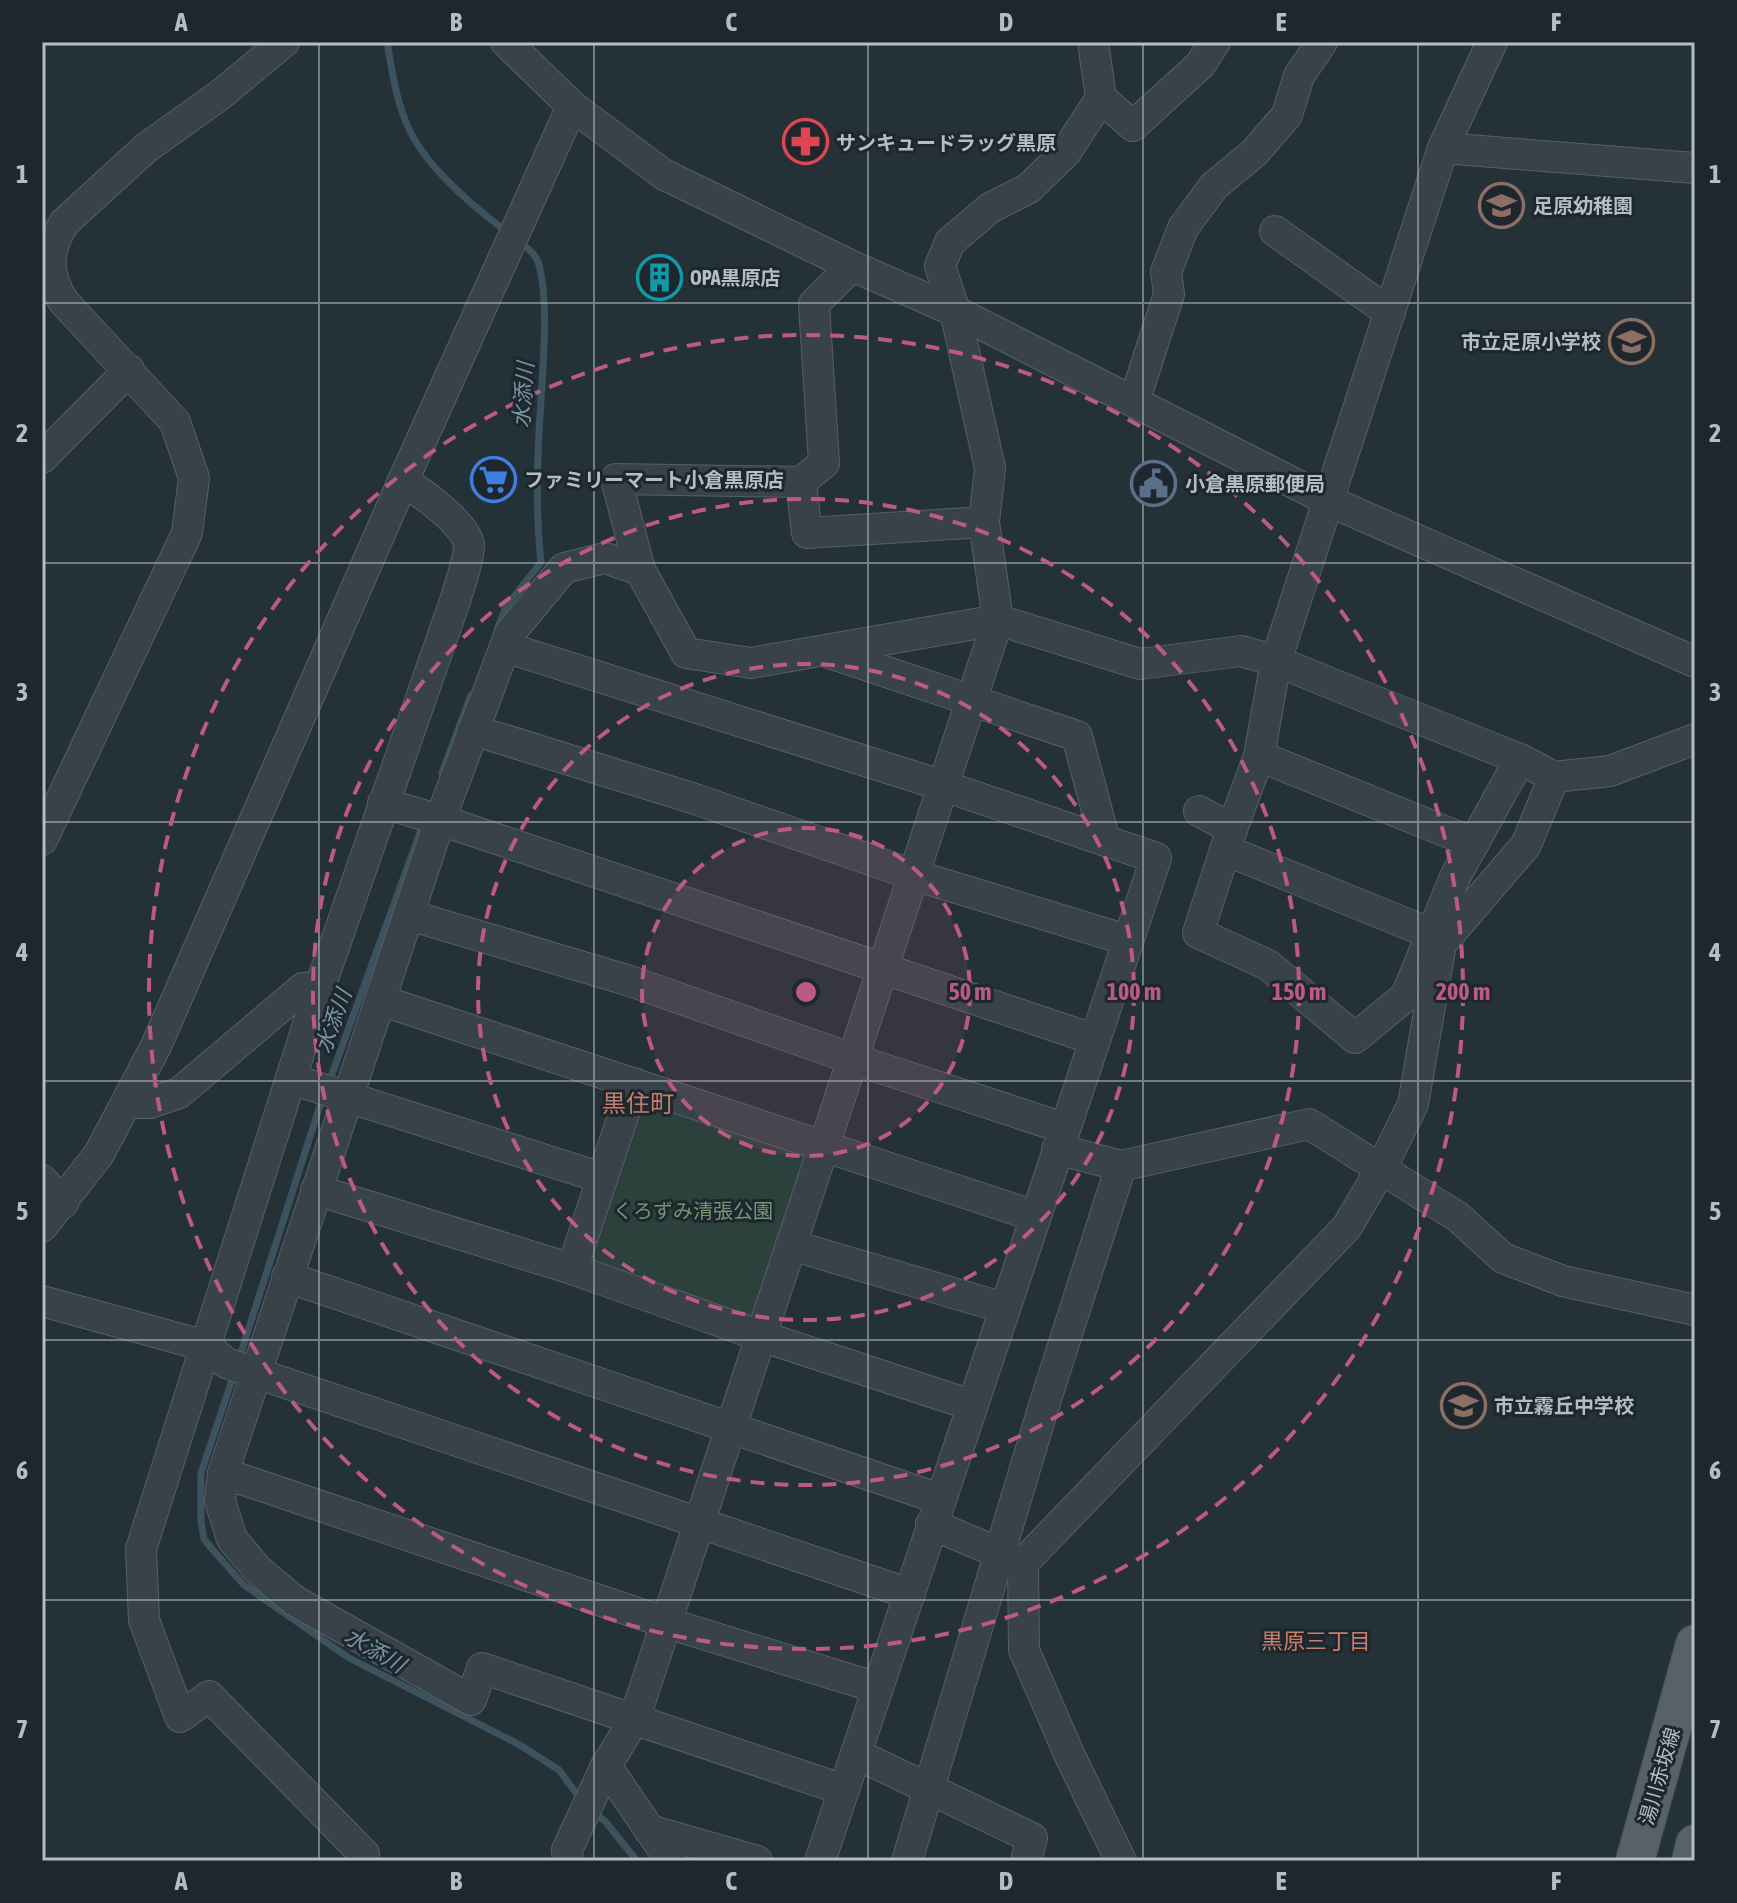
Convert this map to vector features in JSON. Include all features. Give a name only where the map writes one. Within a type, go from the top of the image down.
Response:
[{"type":"main road","name":"湯川赤坂線","points":[[1635,1861],[1695,1644]]},
{"type":"main road","points":[[1691,1861],[1695,1844]]},
{"type":"street","points":[[42,840],[187,533],[194,478],[175,422],[64,302],[55,288],[50,273],[50,254],[55,237],[65,222],[146,148],[220,95],[284,42]]},
{"type":"street","points":[[506,42],[572,106],[663,174],[852,266],[955,311],[1329,501],[1695,662]]},
{"type":"street","points":[[1093,42],[1101,98],[1133,126],[1200,65],[1215,42]]},
{"type":"street","points":[[1134,402],[1169,294],[1166,272],[1183,228],[1214,186],[1254,153],[1287,115],[1299,76],[1322,42]]},
{"type":"street","points":[[1492,42],[1443,148],[1276,661],[1259,756],[1198,933],[1268,965],[1355,1038],[1406,996],[1455,877],[1520,759]]},
{"type":"street","points":[[568,1861],[567,1850],[606,1766],[634,1720],[998,620],[984,522],[990,468],[955,311],[940,266],[950,242],[990,208],[1029,188],[1066,152],[1101,98]]},
{"type":"street","points":[[42,1227],[99,1154],[163,1032],[403,481],[572,106]]},
{"type":"street","points":[[1443,148],[1695,168]]},
{"type":"street","points":[[1275,231],[1390,313]]},
{"type":"street","points":[[852,266],[814,304],[824,463],[801,482],[616,479],[640,570],[686,653],[751,663],[998,620],[1140,664],[1241,651],[1276,661],[1520,759],[1554,777],[1610,771],[1695,739]]},
{"type":"street","points":[[42,458],[129,370]]},
{"type":"street","points":[[403,481],[422,492],[464,533],[469,547],[455,601],[383,803],[291,1079],[232,1363],[220,1501],[232,1539],[258,1570],[295,1601],[471,1700],[482,1668],[844,1790]]},
{"type":"street","points":[[801,482],[807,533],[984,522]]},
{"type":"street","points":[[360,1861],[364,1854],[209,1696],[180,1717],[144,1620],[141,1549],[232,1363],[287,1277],[409,915],[428,817],[473,730],[510,633],[564,568],[605,558],[640,570]]},
{"type":"street","points":[[505,647],[944,786],[1156,858],[820,1861]]},
{"type":"street","points":[[822,651],[1077,736],[1105,841]]},
{"type":"street","points":[[473,730],[695,799],[914,875],[1127,940]]},
{"type":"street","points":[[1259,756],[1474,843]]},
{"type":"street","points":[[1012,1559],[1347,1227],[1381,1169],[1413,1104],[1441,944],[1526,845],[1554,777]]},
{"type":"street","points":[[383,803],[1093,1039]]},
{"type":"street","points":[[1199,811],[1229,840],[1432,934]]},
{"type":"street","points":[[409,915],[630,981],[853,1059],[1061,1139],[1121,1166],[1309,1124],[1458,1217],[1503,1258],[1563,1281],[1695,1310]]},
{"type":"street","points":[[128,1103],[150,1103],[179,1093],[303,988],[320,987]]},
{"type":"street","points":[[380,1000],[1035,1216]]},
{"type":"street","points":[[291,1079],[602,1178]]},
{"type":"street","points":[[572,1269],[634,1083]]},
{"type":"street","points":[[907,1861],[928,1788],[1012,1559],[1046,1399],[1121,1166]]},
{"type":"street","points":[[42,1180],[63,1203]]},
{"type":"street","points":[[316,1190],[572,1269],[761,1336],[971,1405]]},
{"type":"street","points":[[791,1245],[1004,1308]]},
{"type":"street","points":[[287,1277],[731,1428],[935,1512],[1012,1559]]},
{"type":"street","points":[[42,1301],[910,1594]]},
{"type":"street","points":[[223,1473],[667,1623],[878,1688]]},
{"type":"street","points":[[1012,1559],[1024,1650],[1070,1756],[1121,1861]]},
{"type":"street","points":[[856,1754],[1032,1838],[1026,1861]]},
{"type":"street","points":[[606,1766],[671,1861]]},
{"type":"street","points":[[649,1830],[757,1861]]},
{"type":"green space","name":"くろずみ清張公園","points":[[637,1097],[808,1152],[756,1326],[585,1269]]},
{"type":"waterway","name":"水添川","points":[[387,42],[406,123],[419,147],[454,187],[507,232]]},
{"type":"waterway","name":"水添川","points":[[498,627],[506,607],[541,562],[537,482],[544,297],[538,261],[520,242]]},
{"type":"waterway","name":"水添川","points":[[442,773],[471,695]]},
{"type":"waterway","name":"水添川","points":[[328,1085],[421,830]]},
{"type":"waterway","name":"水添川","points":[[239,1359],[323,1096]]},
{"type":"waterway","name":"水添川","points":[[234,1374],[201,1473],[201,1522],[204,1539],[212,1549],[244,1585],[349,1658],[520,1745],[559,1770],[582,1801]]},
{"type":"waterway","name":"水添川","points":[[593,1812],[605,1821],[637,1861]]},
{"type":"place","name":"サンキュードラッグ黒原","points":[[805,142]]},
{"type":"place","name":"足原幼稚園","points":[[1502,205]]},
{"type":"place","name":"OPA黒原店","points":[[659,277]]},
{"type":"place","name":"市立足原小学校","points":[[1632,341]]},
{"type":"place","name":"ファミリーマート小倉黒原店","points":[[493,479]]},
{"type":"place","name":"小倉黒原郵便局","points":[[1154,483]]},
{"type":"place","name":"市立霧丘中学校","points":[[1463,1405]]},
{"type":"district","name":"黒住町","points":[[638,1103]]},
{"type":"district","name":"黒原三丁目","points":[[1316,1641]]}]
